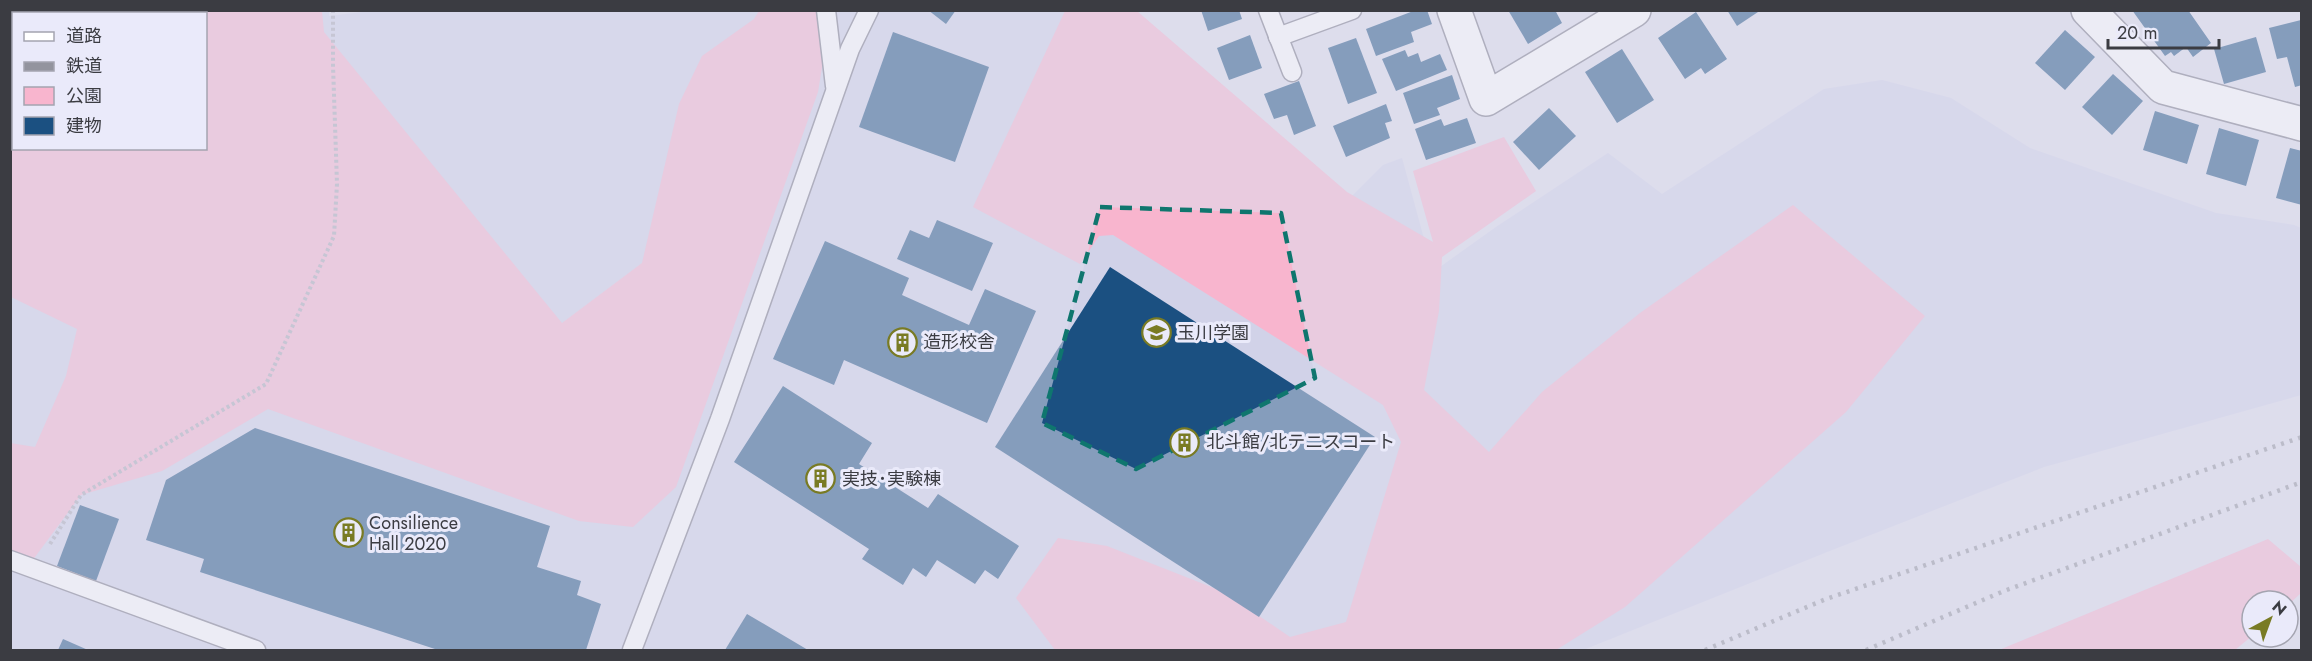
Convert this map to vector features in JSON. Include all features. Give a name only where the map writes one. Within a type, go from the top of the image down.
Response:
[{"type":"street","points":[[1454,10],[1486,99],[1634,10]]},
{"type":"street","points":[[2088,10],[2163,87],[2301,124]]},
{"type":"lane","points":[[826,10],[836,91]]},
{"type":"lane","points":[[632,651],[720,419],[850,49],[869,10]]},
{"type":"lane","points":[[1268,10],[1292,72]]},
{"type":"lane","points":[[1278,37],[1352,10]]},
{"type":"lane","points":[[10,560],[256,651]]},
{"type":"path","points":[[34,569],[81,495],[266,384],[334,236],[337,184],[333,10]]},
{"type":"highlighted area","points":[[1100,207],[1281,213],[1315,378],[1136,469],[1042,423]]},
{"type":"shaded area","name":"玉川学園","points":[[329,10],[329,16],[379,10],[1125,11],[1347,201],[1383,165],[1402,158],[1433,272],[1608,153],[1662,194],[1824,89],[1882,80],[1951,98],[2030,148],[2216,213],[2301,228],[2301,395],[2044,467],[1583,650],[11,650],[10,11]]},
{"type":"green space","points":[[322,11],[324,32],[562,323],[642,263],[679,104],[702,56],[754,19],[759,11],[831,11],[818,92],[676,487],[633,527],[579,521],[268,409],[162,471],[81,495],[32,561],[11,552],[10,443],[35,447],[66,376],[77,329],[11,297],[11,55],[12,150],[207,150],[207,12],[107,12]]},
{"type":"green space","points":[[1065,11],[1137,11],[1347,192],[1433,242],[1413,171],[1504,137],[1536,191],[1442,257],[1439,311],[1424,390],[1489,452],[1542,392],[1640,313],[1793,205],[1925,316],[1846,412],[1625,607],[1556,650],[1055,650],[1016,598],[1058,538],[1107,546],[1224,592],[1290,637],[1346,622],[1401,442],[1383,405],[1113,235],[1099,236],[1080,264],[973,207]]},
{"type":"green space","points":[[2268,539],[2301,567],[2300,594],[2300,589],[2240,589],[2240,646],[2235,650],[1999,650]]},
{"type":"building","points":[[928,10],[956,10],[946,24]]},
{"type":"building","points":[[1201,10],[1239,10],[1242,19],[1208,31]]},
{"type":"building","points":[[1416,10],[1427,10],[1432,24],[1411,32],[1414,42],[1376,56],[1366,29]]},
{"type":"building","points":[[1508,10],[1555,10],[1562,23],[1528,44]]},
{"type":"building","points":[[1727,10],[1761,10],[1737,26]]},
{"type":"building","points":[[2132,10],[2188,10],[2211,43],[2193,57],[2186,47],[2174,56],[2171,52],[2165,56]]},
{"type":"building","points":[[1696,12],[1727,59],[1705,74],[1701,68],[1685,79],[1658,38]]},
{"type":"building","points":[[2301,20],[2302,85],[2295,87],[2287,57],[2277,59],[2269,28]]},
{"type":"building","points":[[2065,30],[2095,57],[2065,90],[2035,63]]},
{"type":"building","points":[[893,32],[989,67],[955,162],[859,127]]},
{"type":"building","points":[[1250,35],[1262,68],[1229,80],[1217,48]]},
{"type":"building","points":[[2256,37],[2266,72],[2224,84],[2214,49]]},
{"type":"building","points":[[1356,38],[1377,93],[1348,104],[1328,48]]},
{"type":"building","points":[[1622,49],[1654,100],[1617,123],[1585,72]]},
{"type":"building","points":[[1405,50],[1408,57],[1418,53],[1421,62],[1440,54],[1447,70],[1396,91],[1382,59]]},
{"type":"building","points":[[2113,74],[2143,101],[2112,135],[2082,107]]},
{"type":"building","points":[[1452,75],[1460,99],[1437,108],[1440,115],[1414,124],[1403,93]]},
{"type":"building","points":[[1299,81],[1316,126],[1294,135],[1287,115],[1274,119],[1264,94]]},
{"type":"building","points":[[1386,104],[1392,121],[1385,123],[1390,138],[1346,157],[1333,126]]},
{"type":"building","points":[[1549,108],[1576,136],[1539,170],[1513,142]]},
{"type":"building","points":[[2155,111],[2199,125],[2187,164],[2143,150]]},
{"type":"building","points":[[1467,118],[1476,143],[1426,160],[1415,129],[1441,119],[1444,126]]},
{"type":"building","points":[[2219,128],[2259,140],[2246,186],[2206,174]]},
{"type":"building","points":[[2290,148],[2302,151],[2302,205],[2276,198]]},
{"type":"building","points":[[937,220],[993,243],[972,291],[897,259],[910,230],[929,238]]},
{"type":"building","name":"造形校舎","points":[[825,241],[909,278],[902,295],[969,325],[985,289],[1036,311],[987,423],[844,360],[834,385],[773,359]]},
{"type":"building","name":"北斗館/北テニスコート","points":[[1110,267],[1375,437],[1259,617],[995,447]]},
{"type":"building","name":"実技･実験棟","points":[[783,386],[872,443],[859,464],[928,508],[938,494],[1019,546],[998,579],[985,570],[975,584],[937,560],[926,577],[913,568],[903,585],[862,559],[869,549],[734,462]]},
{"type":"building","name":"Consilience Hall 2020","points":[[255,428],[550,526],[537,567],[581,581],[577,595],[601,604],[586,650],[438,650],[200,572],[204,559],[146,540],[166,480]]},
{"type":"building","points":[[80,505],[119,519],[96,581],[57,566]]},
{"type":"building","points":[[747,614],[808,650],[725,650]]},
{"type":"building","points":[[63,639],[88,650],[58,650]]},
{"type":"railway","points":[[1705,650],[1826,599],[2302,437]]},
{"type":"railway","points":[[1866,650],[2004,591],[2302,482]]},
{"type":"place","name":"玉川学園","points":[[1156,333]]},
{"type":"place","name":"造形校舎","points":[[902,342]]},
{"type":"place","name":"北斗館/北テニスコート","points":[[1185,442]]},
{"type":"place","name":"実技･実験棟","points":[[821,479]]},
{"type":"place","name":"Consilience Hall 2020","points":[[348,533]]}]
